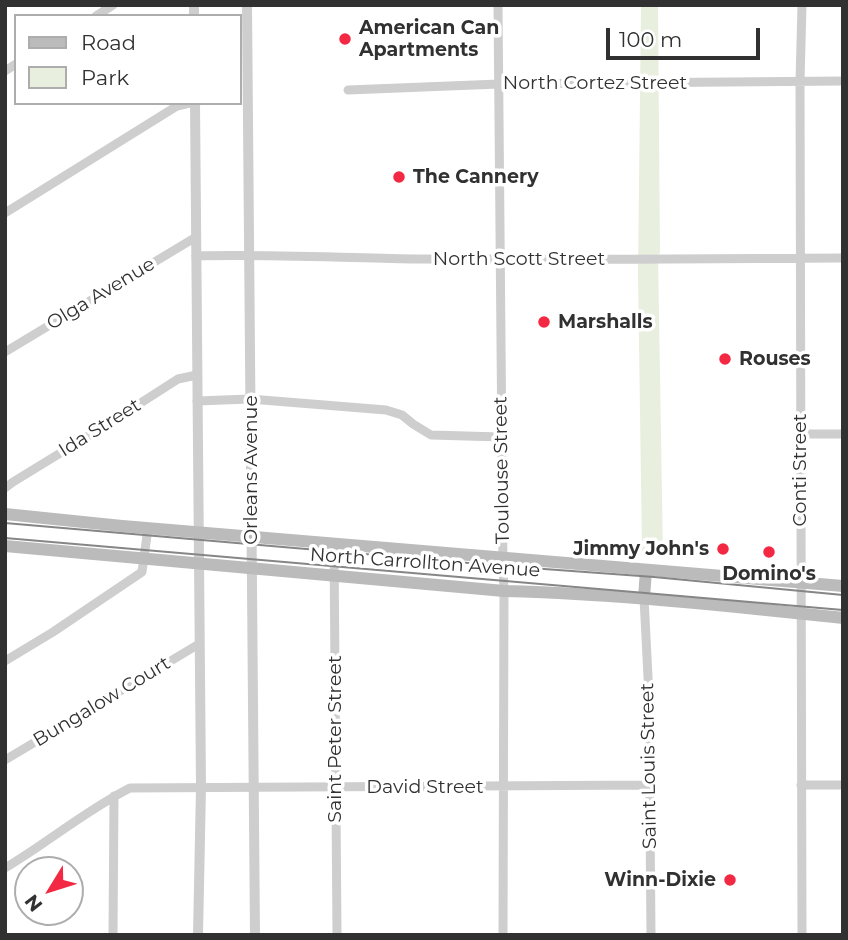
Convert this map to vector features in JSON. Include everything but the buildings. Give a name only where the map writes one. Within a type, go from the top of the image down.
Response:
[{"type":"main road","name":"North Carrollton Avenue","points":[[5,514],[843,586]]},
{"type":"main road","name":"North Carrollton Avenue","points":[[5,546],[504,591],[644,598],[843,618]]},
{"type":"main road","points":[[644,598],[646,570]]},
{"type":"street","name":"Orleans Avenue","points":[[247,5],[244,102],[250,255],[255,935]]},
{"type":"street","name":"Toulouse Street","points":[[498,5],[504,591],[503,935]]},
{"type":"street","name":"Conti Street","points":[[802,5],[802,935]]},
{"type":"street","name":"North Cortez Street","points":[[348,90],[499,83],[843,81]]},
{"type":"street","points":[[5,213],[182,105]]},
{"type":"street","points":[[193,105],[201,787],[198,935]]},
{"type":"street","name":"Olga Avenue","points":[[5,352],[196,237]]},
{"type":"street","name":"North Scott Street","points":[[196,256],[843,258]]},
{"type":"street","name":"Ida Street","points":[[5,488],[178,379],[197,374]]},
{"type":"street","points":[[197,401],[250,399],[386,410],[402,415],[432,436],[501,437]]},
{"type":"street","points":[[800,433],[843,434]]},
{"type":"street","points":[[5,661],[142,572],[148,528]]},
{"type":"street","name":"Saint Peter Street","points":[[334,544],[337,935]]},
{"type":"street","name":"Saint Louis Street","points":[[644,598],[649,697],[651,935]]},
{"type":"street","name":"Bungalow Court","points":[[5,760],[199,644]]},
{"type":"street","name":"David Street","points":[[114,796],[130,788],[650,785]]},
{"type":"street","points":[[801,785],[843,785]]},
{"type":"street","points":[[5,868],[114,796]]},
{"type":"street","points":[[113,935],[114,796]]},
{"type":"green space","points":[[641,5],[658,5],[658,255],[663,555],[642,551],[638,274]]},
{"type":"tram line","points":[[5,523],[843,595]]},
{"type":"tram line","points":[[5,538],[843,610]]},
{"type":"place","name":"American Can Apartments","points":[[345,39]]},
{"type":"place","name":"The Cannery","points":[[399,177]]},
{"type":"place","name":"Marshalls","points":[[544,322]]},
{"type":"place","name":"Rouses","points":[[725,359]]},
{"type":"place","name":"Jimmy John's","points":[[723,549]]},
{"type":"place","name":"Domino's","points":[[769,552]]},
{"type":"place","name":"Winn-Dixie","points":[[730,880]]}]
